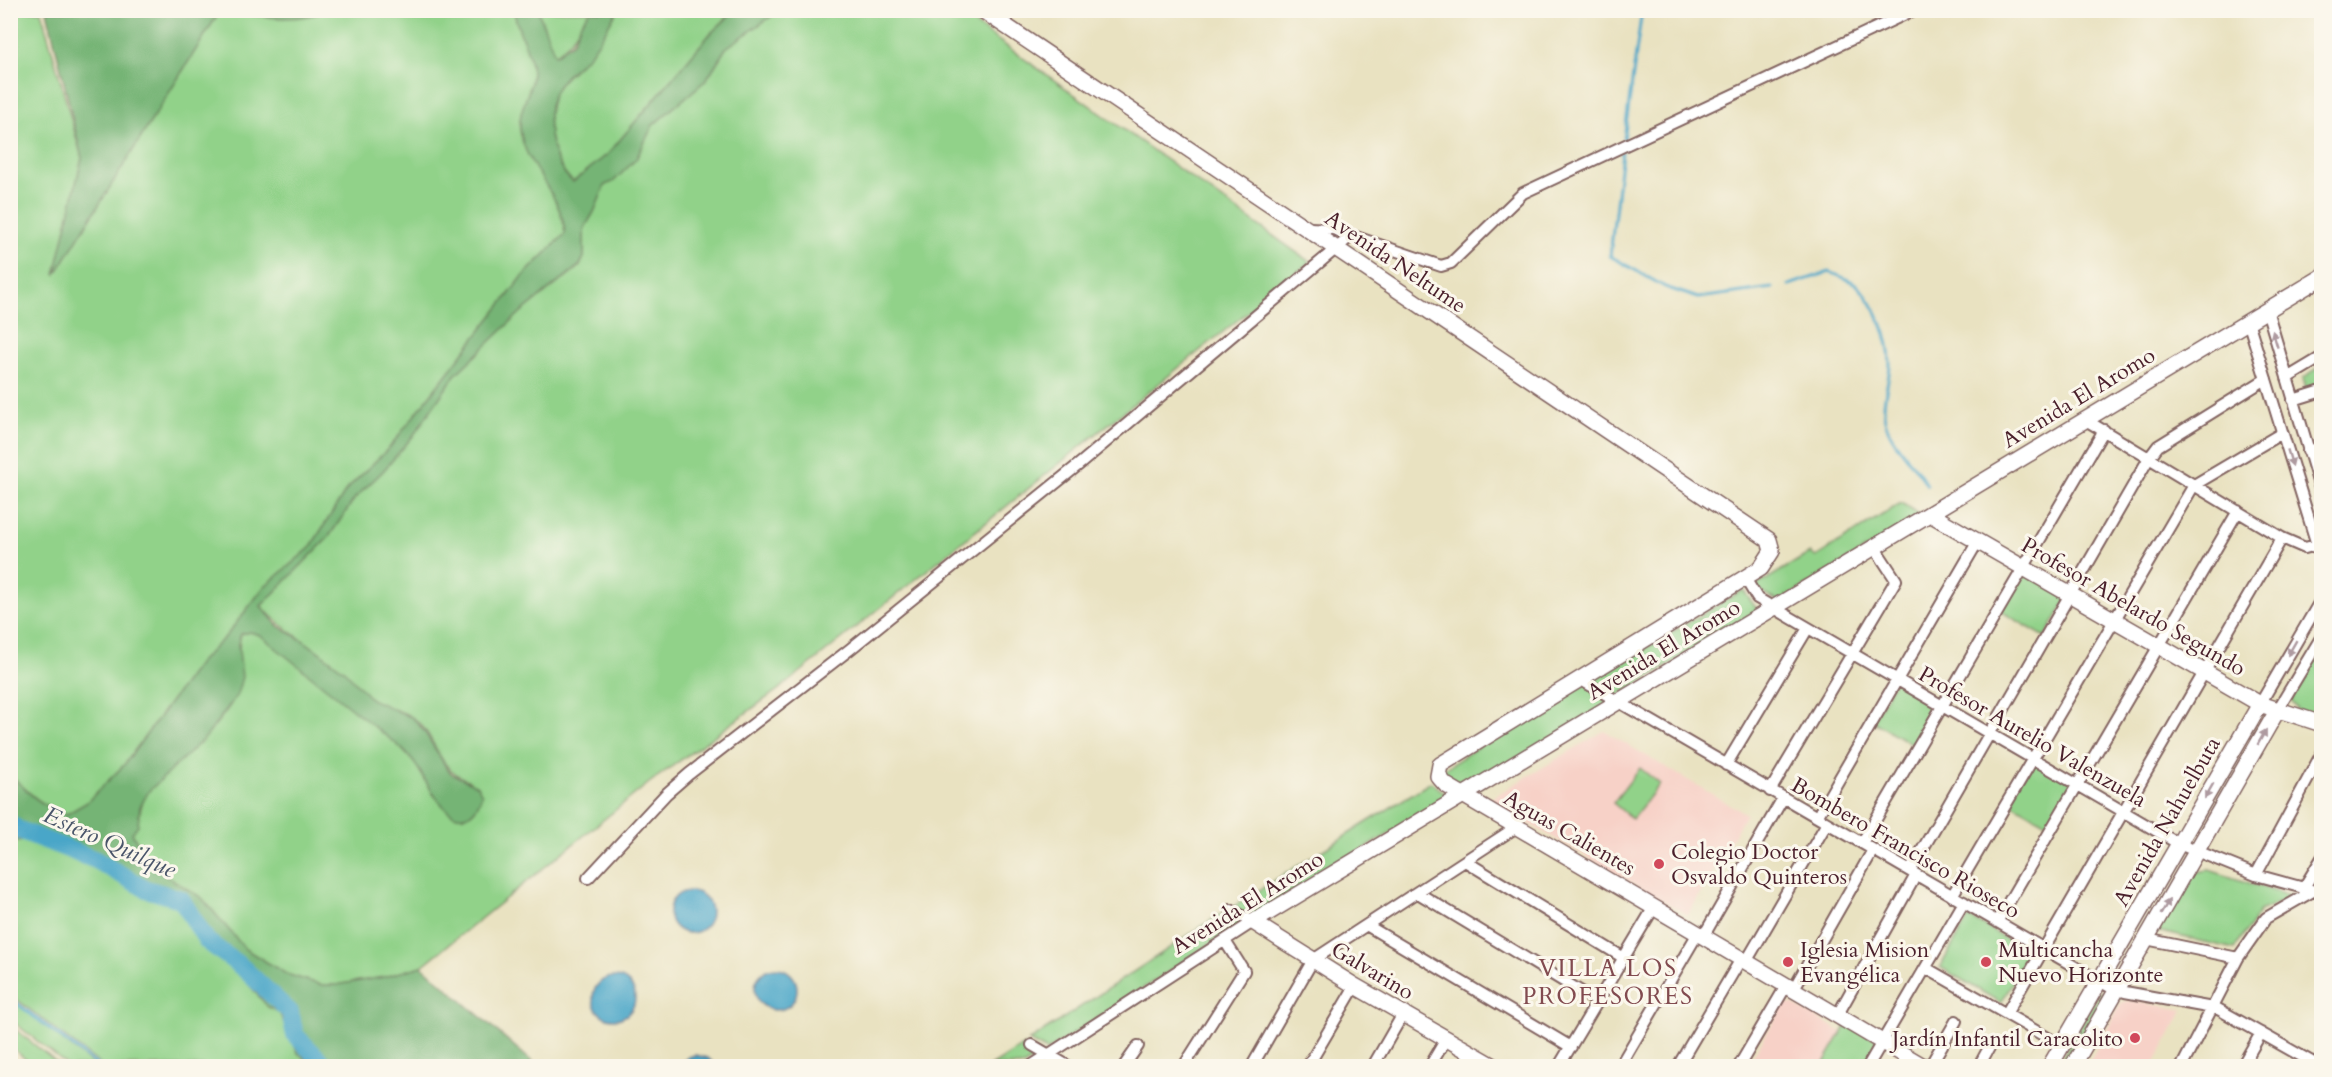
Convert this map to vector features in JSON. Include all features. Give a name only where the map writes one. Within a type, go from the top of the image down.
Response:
[{"type":"street","name":"Avenida Neltume","points":[[982,10],[1764,535],[1771,545],[1770,557]]},
{"type":"street","points":[[1309,228],[1333,229],[1434,266],[1450,263],[1522,194],[1914,10]]},
{"type":"street","points":[[588,878],[666,794],[688,774],[849,650],[1082,462],[1351,236]]},
{"type":"street","name":"Avenida El Aromo","points":[[1031,1066],[1050,1056],[1253,922],[1465,796],[1617,702],[1776,609],[2084,418],[2322,277]]},
{"type":"street","points":[[2267,310],[2322,495]]},
{"type":"street","points":[[2248,321],[2322,561]]},
{"type":"street","points":[[2287,378],[2322,357]]},
{"type":"street","points":[[1837,1016],[1989,734],[2149,458],[2158,446],[2266,379]]},
{"type":"street","points":[[2293,400],[2322,391]]},
{"type":"street","points":[[2084,418],[2282,538],[2305,548],[2316,544]]},
{"type":"street","points":[[1862,843],[1940,705],[2104,430]]},
{"type":"street","points":[[1952,896],[2194,485],[2282,433]]},
{"type":"street","points":[[2308,451],[2322,447]]},
{"type":"street","points":[[1997,922],[2238,511]]},
{"type":"street","name":"Profesor Abelardo Segundo","points":[[1930,514],[2260,704],[2322,724]]},
{"type":"street","points":[[2006,1014],[2282,538]]},
{"type":"street","points":[[1678,1066],[1744,961],[1896,679],[1978,542]]},
{"type":"street","points":[[1770,791],[1896,580],[1875,548]]},
{"type":"street","name":"Avenida El Aromo","points":[[1443,782],[1438,773],[1443,762],[1581,680],[1761,568],[1770,557]]},
{"type":"street","name":"Profesor Aurelio Valenzuela","points":[[1745,578],[1757,598],[2179,844],[2196,853],[2256,875],[2313,891]]},
{"type":"street","name":"Avenida Nahuelbuta","points":[[2050,1066],[2322,598]]},
{"type":"street","points":[[1726,765],[1808,628]]},
{"type":"street","name":"Avenida Nahuelbuta","points":[[2073,1066],[2322,636]]},
{"type":"street","name":"Bombero Francisco Rioseco","points":[[1581,680],[2099,981],[2117,990],[2214,1008],[2261,1033],[2305,1063],[2319,1066]]},
{"type":"street","points":[[2256,875],[2322,753]]},
{"type":"street","name":"Aguas Calientes","points":[[1443,782],[1515,828],[1923,1066]]},
{"type":"street","points":[[1620,1066],[1784,798]]},
{"type":"street","points":[[1252,1066],[1313,960],[1515,828]]},
{"type":"street","points":[[1739,1066],[1790,988],[1873,850]]},
{"type":"street","points":[[2182,1066],[2238,958],[2266,918],[2313,891],[2322,858]]},
{"type":"street","points":[[1465,861],[1624,958]]},
{"type":"street","points":[[1418,893],[1598,1002]]},
{"type":"street","points":[[1869,1066],[1964,902]]},
{"type":"street","points":[[1559,1066],[1654,907]]},
{"type":"street","name":"Galvarino","points":[[1231,910],[1355,986],[1494,1066]]},
{"type":"street","points":[[1368,926],[1571,1047]]},
{"type":"street","points":[[2146,939],[2238,958]]},
{"type":"street","points":[[1184,1066],[1244,971],[1225,941]]},
{"type":"street","points":[[1926,968],[2062,1046]]},
{"type":"street","points":[[1308,1066],[1355,986]]},
{"type":"street","points":[[1373,1066],[1403,1014]]},
{"type":"street","points":[[1930,1066],[1956,1021]]},
{"type":"street","points":[[2242,1066],[2261,1033]]},
{"type":"street","points":[[1430,1066],[1446,1039]]},
{"type":"street","points":[[1978,1066],[1991,1044]]},
{"type":"street","points":[[1032,1045],[1066,1066]]},
{"type":"street","points":[[1124,1066],[1138,1046]]},
{"type":"shaded area","name":"Colegio Doctor Osvaldo Quinteros","points":[[1604,731],[1746,814],[1688,915],[1488,800]]},
{"type":"shaded area","name":"Jardín Infantil Caracolito","points":[[2128,1000],[2184,1010],[2153,1066],[2087,1066],[2121,1003]]},
{"type":"shaded area","points":[[1784,1004],[1792,1004],[1842,1032],[1822,1066],[1747,1066]]},
{"type":"green space","points":[[326,10],[514,11],[532,72],[532,80],[520,118],[521,135],[558,207],[565,234],[524,275],[390,447],[347,489],[310,548],[264,587],[227,635],[199,663],[124,765],[86,803],[67,814],[43,803],[11,775],[11,11],[41,11],[82,158],[56,273],[220,11],[286,17]]},
{"type":"green space","points":[[47,11],[220,11],[55,275],[82,158]]},
{"type":"green space","points":[[229,11],[326,11],[290,18]]},
{"type":"green space","points":[[514,11],[538,11],[555,55],[573,42],[581,23],[590,11],[617,11],[593,50],[558,85],[551,102],[549,127],[554,152],[565,174],[573,182],[608,154],[710,34],[735,11],[779,11],[726,48],[706,80],[653,125],[636,159],[613,182],[605,185],[584,229],[584,257],[580,265],[520,313],[455,375],[413,436],[383,471],[355,498],[328,538],[261,606],[278,626],[304,641],[345,671],[371,699],[413,718],[425,732],[452,774],[478,786],[482,795],[476,808],[466,816],[450,813],[437,799],[414,762],[399,746],[260,635],[250,632],[241,634],[238,643],[242,677],[237,695],[207,736],[149,791],[140,807],[138,825],[132,833],[143,854],[171,879],[202,898],[245,949],[286,974],[321,985],[336,985],[384,977],[422,966],[537,1066],[315,1066],[298,1053],[279,1012],[268,1007],[247,982],[213,952],[174,900],[144,895],[97,864],[64,850],[26,840],[11,841],[11,775],[36,799],[58,811],[67,814],[86,803],[124,765],[199,663],[227,635],[264,587],[310,548],[347,489],[390,447],[524,275],[565,234],[559,208],[526,152],[522,139],[520,119],[530,88],[532,72]]},
{"type":"green space","points":[[538,11],[590,11],[571,40],[554,55]]},
{"type":"green space","points":[[617,11],[734,11],[710,34],[608,154],[573,182],[565,173],[554,152],[549,127],[551,102],[558,86],[590,52]]},
{"type":"green space","points":[[779,11],[957,11],[1310,262],[782,687],[649,783],[422,966],[384,977],[336,985],[321,985],[286,974],[245,949],[202,898],[171,879],[143,854],[132,833],[145,797],[158,780],[216,724],[235,697],[240,682],[239,642],[241,634],[250,632],[260,635],[389,735],[417,766],[433,794],[447,809],[470,781],[449,768],[428,734],[413,718],[372,700],[335,663],[285,628],[261,606],[328,538],[355,498],[383,471],[413,436],[455,375],[520,313],[580,266],[584,257],[584,229],[605,185],[613,181],[636,159],[653,125],[706,80],[726,48]]},
{"type":"green space","points":[[2321,366],[2321,383],[2306,389],[2303,378]]},
{"type":"green space","points":[[1901,503],[1921,515],[1779,602],[1754,587],[1810,553],[1816,557]]},
{"type":"green space","points":[[2023,567],[2070,594],[2045,637],[1997,609]]},
{"type":"green space","points":[[1743,590],[1759,612],[1617,696],[1591,680]]},
{"type":"green space","points":[[2321,648],[2321,718],[2298,711],[2291,701]]},
{"type":"green space","points":[[1896,679],[1940,705],[1917,747],[1872,721]]},
{"type":"green space","points":[[1581,680],[1617,702],[1465,796],[1438,773]]},
{"type":"green space","points":[[2032,759],[2077,785],[2053,827],[2008,801]]},
{"type":"green space","points":[[1640,768],[1660,784],[1632,819],[1613,803]]},
{"type":"green space","points":[[1431,782],[1450,797],[1253,917],[1231,908]]},
{"type":"green space","points":[[26,840],[97,864],[144,895],[174,900],[213,952],[247,982],[268,1007],[279,1012],[298,1053],[315,1066],[102,1066],[11,995],[10,841]]},
{"type":"green space","points":[[2209,870],[2293,897],[2261,910],[2234,949],[2157,931],[2196,872]]},
{"type":"green space","points":[[1222,913],[1243,923],[1047,1051],[1029,1041]]},
{"type":"green space","points":[[1969,917],[2030,953],[2001,1003],[1940,967]]},
{"type":"green space","points":[[2101,991],[2107,994],[2066,1066],[2057,1066]]},
{"type":"green space","points":[[10,999],[95,1066],[68,1066],[11,1020]]},
{"type":"green space","points":[[1848,1022],[1882,1043],[1868,1066],[1822,1066]]},
{"type":"green space","points":[[10,1026],[61,1066],[34,1066],[11,1047]]},
{"type":"green space","points":[[1024,1045],[1042,1055],[1023,1066],[991,1066]]},
{"type":"water","points":[[690,891],[705,897],[711,912],[705,927],[690,933],[675,927],[669,912],[675,897]]},
{"type":"water","points":[[776,968],[791,974],[797,989],[791,1004],[776,1010],[761,1004],[755,989],[761,974]]},
{"type":"water","points":[[614,977],[629,983],[635,998],[629,1013],[614,1019],[599,1013],[593,998],[599,983]]},
{"type":"water","points":[[695,1055],[708,1058],[716,1066],[679,1066],[688,1057]]},
{"type":"waterway","points":[[1624,139],[1642,10]]},
{"type":"waterway","points":[[1622,152],[1610,256],[1665,287],[1698,298],[1772,288]]},
{"type":"waterway","points":[[1789,285],[1829,272],[1849,280],[1865,294],[1881,323],[1888,344],[1890,365],[1884,407],[1885,420],[1892,438],[1927,485]]},
{"type":"waterway","name":"Estero Quilque","points":[[10,824],[19,830],[96,860],[146,889],[181,899],[207,941],[243,968],[290,1012],[295,1035],[326,1066]]},
{"type":"waterway","points":[[10,998],[98,1066]]},
{"type":"place","name":"Colegio Doctor Osvaldo Quinteros","points":[[1659,864]]},
{"type":"place","name":"Iglesia Mision Evangélica","points":[[1788,962]]},
{"type":"place","name":"Multicancha Nuevo Horizonte","points":[[1986,962]]},
{"type":"place","name":"Jardín Infantil Caracolito","points":[[2135,1038]]},
{"type":"district","name":"VILLA LOS PROFESORES","points":[[1608,982]]}]
